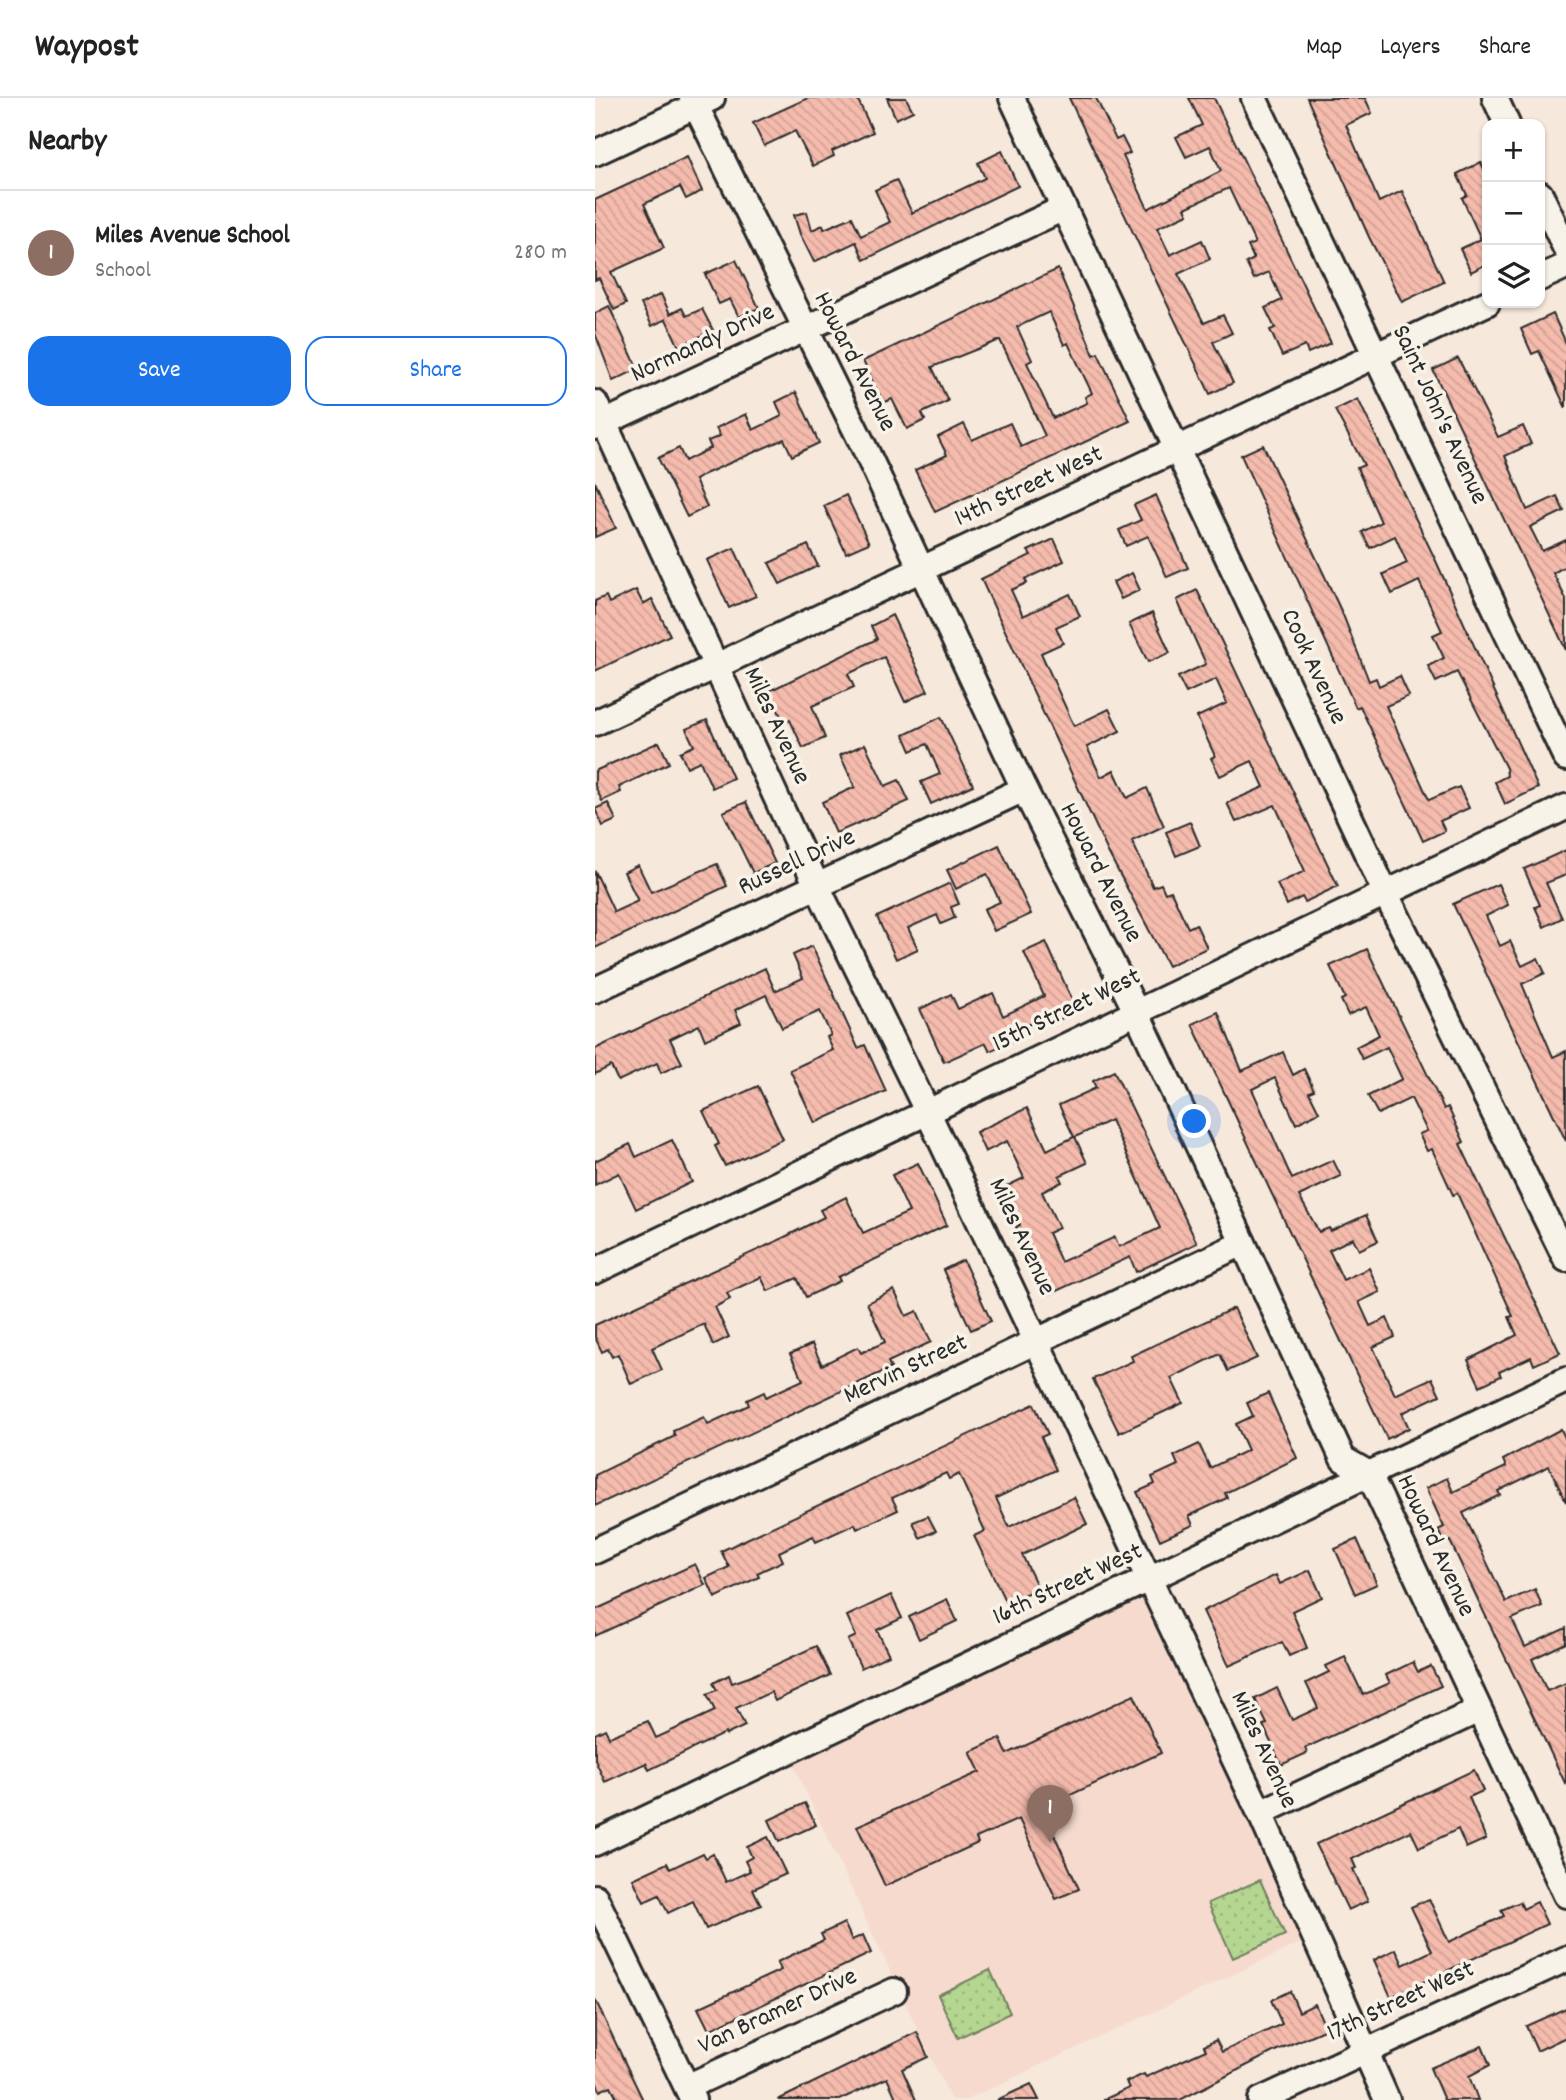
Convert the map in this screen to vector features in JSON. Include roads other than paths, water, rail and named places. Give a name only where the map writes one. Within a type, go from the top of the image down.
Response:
[{"type":"street","name":"Cook Avenue","points":[[1012,98],[1385,892],[1566,1259]]},
{"type":"street","name":"Saint John's Avenue","points":[[1254,98],[1377,353],[1566,758]]},
{"type":"street","points":[[1495,98],[1505,119]]},
{"type":"street","points":[[595,153],[700,101]]},
{"type":"street","name":"Howard Avenue","points":[[700,101],[804,330],[867,453],[1024,789],[1136,1010],[1343,1459],[1369,1474],[1566,1895]]},
{"type":"street","points":[[1545,205],[1566,249]]},
{"type":"street","name":"Normandy Drive","points":[[598,417],[804,330],[1064,208]]},
{"type":"street","points":[[1545,276],[1566,266]]},
{"type":"street","name":"14th Street West","points":[[595,723],[1482,305]]},
{"type":"street","name":"Miles Avenue","points":[[598,417],[817,887],[927,1111],[1260,1813],[1363,2051],[1387,2100]]},
{"type":"street","name":"Russell Drive","points":[[595,990],[1024,789]]},
{"type":"street","name":"15th Street West","points":[[595,1271],[1136,1010],[1566,807]]},
{"type":"street","name":"Mervin Street","points":[[595,1551],[1243,1243]]},
{"type":"street","name":"16th Street West","points":[[595,1843],[1566,1380]]},
{"type":"street","points":[[1260,1813],[1479,1710]]},
{"type":"street","points":[[595,1897],[690,2094]]},
{"type":"street","name":"17th Street West","points":[[1261,2100],[1566,1958]]},
{"type":"street","name":"Van Bramer Drive","points":[[690,2094],[894,1991]]},
{"type":"place","name":"Miles Avenue School","points":[[1050,1843]]}]
